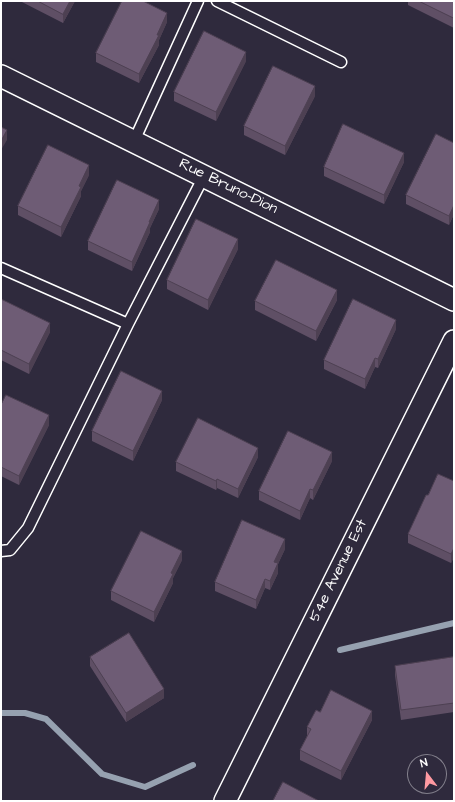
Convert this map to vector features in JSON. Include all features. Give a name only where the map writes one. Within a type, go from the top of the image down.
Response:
[{"type":"street","name":"Rue Bruno-Dion","points":[[1,76],[454,300]]},
{"type":"street","name":"54e Avenue Est","points":[[225,801],[454,341]]},
{"type":"lane","points":[[134,141],[198,1]]},
{"type":"lane","points":[[217,1],[341,62]]},
{"type":"lane","points":[[1,551],[10,550],[28,528],[128,324],[204,176]]},
{"type":"lane","points":[[1,268],[128,324]]},
{"type":"building","points":[[38,1],[70,1],[63,14]]},
{"type":"building","points":[[122,1],[143,1],[167,13],[157,35],[159,35],[139,74],[96,53]]},
{"type":"building","points":[[419,1],[454,1],[454,18]]},
{"type":"building","points":[[204,31],[246,52],[216,112],[174,92]]},
{"type":"building","points":[[273,66],[315,86],[285,146],[244,126]]},
{"type":"building","points":[[343,124],[404,153],[384,195],[324,167]]},
{"type":"building","points":[[1,127],[7,130],[1,141]]},
{"type":"building","points":[[436,134],[454,143],[454,205],[449,216],[406,195]]},
{"type":"building","points":[[48,145],[89,165],[79,186],[81,187],[61,227],[18,206]]},
{"type":"building","points":[[117,180],[159,200],[132,262],[88,241]]},
{"type":"building","points":[[196,219],[238,239],[208,300],[167,280]]},
{"type":"building","points":[[276,260],[337,290],[316,331],[255,301]]},
{"type":"building","points":[[1,299],[50,323],[29,364],[1,350]]},
{"type":"building","points":[[353,299],[396,320],[378,359],[375,358],[365,379],[324,360]]},
{"type":"building","points":[[121,371],[162,391],[133,451],[92,431]]},
{"type":"building","points":[[6,395],[49,415],[19,476],[1,467],[1,405]]},
{"type":"building","points":[[198,418],[258,448],[238,489],[217,479],[216,481],[176,462]]},
{"type":"building","points":[[288,431],[332,452],[313,490],[310,489],[300,511],[259,491]]},
{"type":"building","points":[[438,474],[454,481],[454,548],[451,554],[408,534],[426,495],[428,495]]},
{"type":"building","points":[[242,520],[285,539],[274,562],[278,563],[270,581],[265,579],[256,600],[215,582]]},
{"type":"building","points":[[141,531],[182,551],[171,573],[173,574],[154,612],[111,591]]},
{"type":"building","points":[[129,633],[164,689],[126,713],[90,657]]},
{"type":"building","points":[[454,657],[454,703],[401,710],[395,666]]},
{"type":"building","points":[[331,690],[372,711],[341,771],[300,750],[311,729],[307,727],[316,710],[320,712]]},
{"type":"building","points":[[283,782],[319,801],[273,801]]},
{"type":"waterway","points":[[340,650],[454,623]]},
{"type":"waterway","points":[[1,713],[25,713],[46,719],[102,774],[145,787],[193,765]]}]
